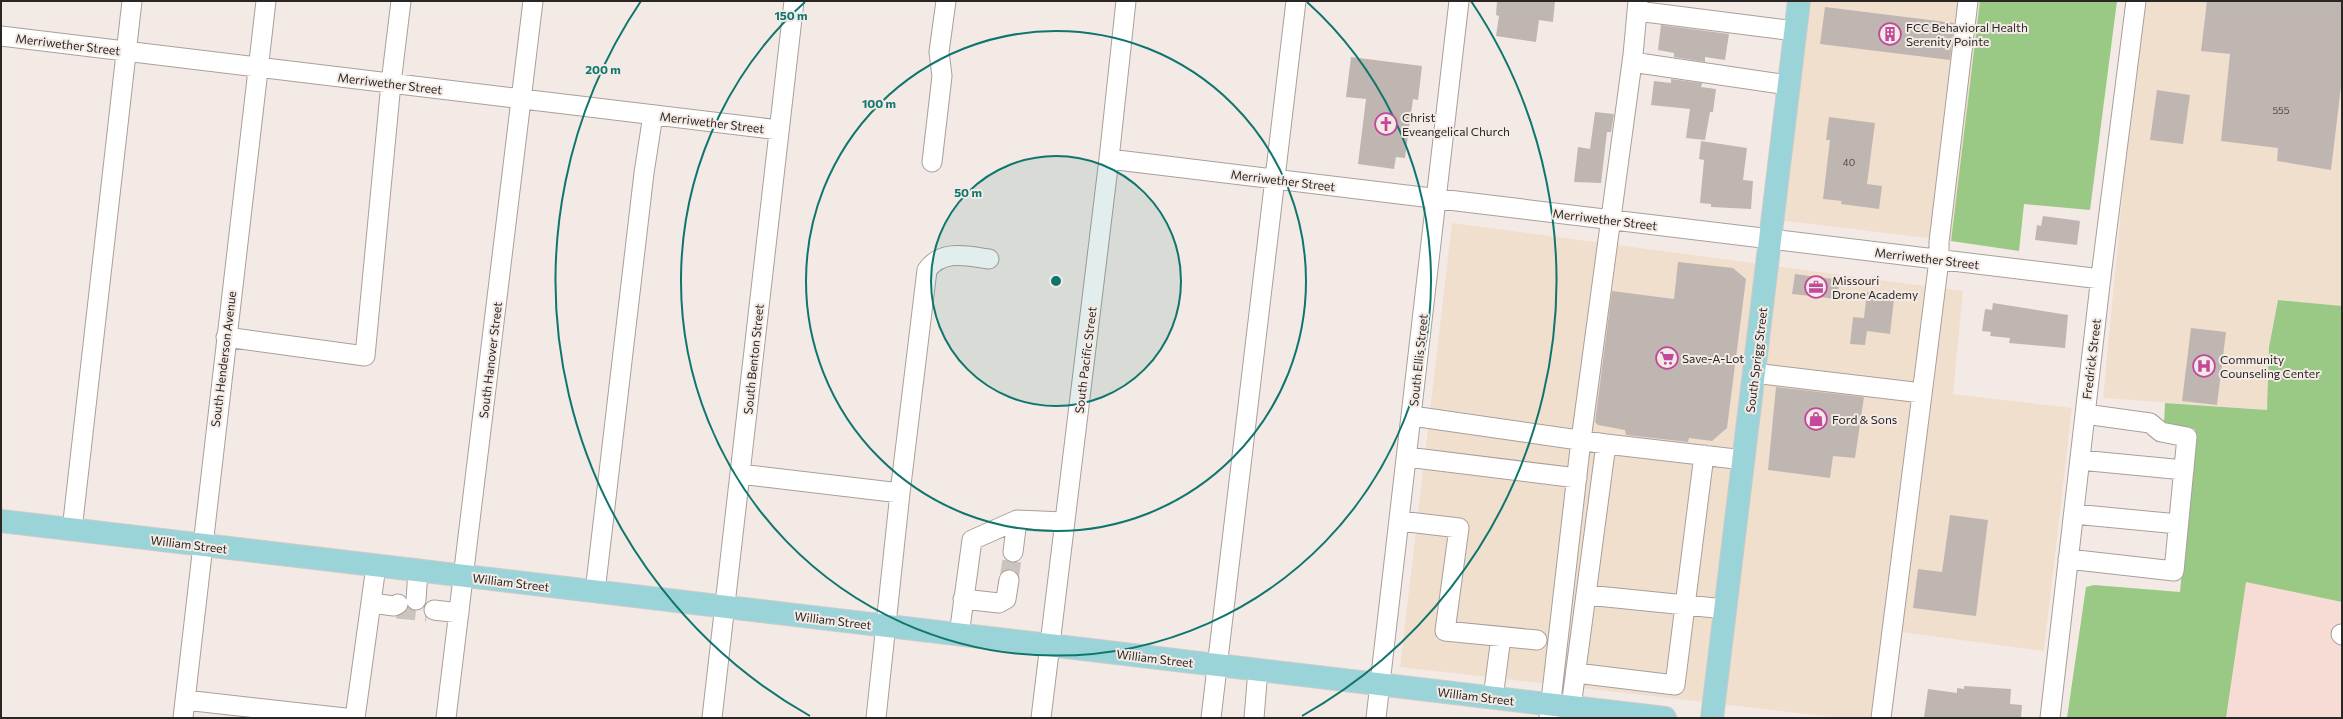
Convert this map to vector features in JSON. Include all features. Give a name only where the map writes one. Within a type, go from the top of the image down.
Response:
[{"type":"main road","name":"South Sprigg Street","points":[[1712,718],[1799,1]]},
{"type":"main road","name":"William Street","points":[[1,521],[1493,698],[1557,710],[1665,718]]},
{"type":"street","points":[[72,530],[132,1]]},
{"type":"street","name":"South Henderson Avenue","points":[[184,709],[257,67],[266,1]]},
{"type":"street","points":[[226,337],[365,356],[391,83],[401,1]]},
{"type":"street","name":"South Hanover Street","points":[[446,718],[533,1]]},
{"type":"street","name":"South Benton Street","points":[[712,718],[794,1]]},
{"type":"street","points":[[932,162],[942,76],[939,52],[946,1]]},
{"type":"street","name":"South Pacific Street","points":[[1041,718],[1109,159],[1126,1]]},
{"type":"street","points":[[1212,718],[1296,1]]},
{"type":"street","name":"South Ellis Street","points":[[1376,718],[1400,521],[1458,1]]},
{"type":"street","points":[[1881,718],[1939,260],[1939,242],[1968,1]]},
{"type":"street","name":"Fredrick Street","points":[[2050,718],[2101,279],[2136,1]]},
{"type":"street","points":[[1557,710],[1581,440],[1632,62],[1638,6],[1795,31]]},
{"type":"street","name":"Merriwether Street","points":[[1,36],[779,130]]},
{"type":"street","points":[[1632,62],[1788,85]]},
{"type":"street","points":[[595,592],[644,173],[653,115]]},
{"type":"street","name":"Merriwether Street","points":[[1109,159],[2101,279]]},
{"type":"street","points":[[876,718],[900,493],[928,270],[933,262],[942,257],[954,255],[989,259]]},
{"type":"street","points":[[1754,373],[1922,393]]},
{"type":"street","points":[[2068,559],[2174,571],[2187,437],[2161,432],[2150,423],[2085,414]]},
{"type":"street","points":[[1412,416],[1606,444],[1744,460]]},
{"type":"street","points":[[1557,710],[1576,673],[1606,444]]},
{"type":"street","points":[[1576,673],[1675,685],[1704,455]]},
{"type":"street","points":[[1407,457],[1577,478]]},
{"type":"street","points":[[2080,460],[2184,470]]},
{"type":"street","points":[[740,474],[900,493]]},
{"type":"street","points":[[2074,514],[2178,524]]},
{"type":"street","points":[[958,635],[972,540],[1017,520],[1064,522]]},
{"type":"street","points":[[1013,552],[1017,520]]},
{"type":"street","points":[[1400,521],[1459,528],[1445,630],[1537,640]]},
{"type":"street","points":[[355,718],[376,566]]},
{"type":"street","points":[[413,607],[418,571]]},
{"type":"street","points":[[963,600],[999,603],[1006,600],[1009,580]]},
{"type":"street","points":[[1587,595],[1725,609]]},
{"type":"street","points":[[371,602],[459,613]]},
{"type":"street","points":[[1493,698],[1501,637]]},
{"type":"street","points":[[1254,718],[1258,670]]},
{"type":"street","points":[[184,709],[345,718]]},
{"type":"shaded area","points":[[1805,1],[1980,1],[1951,241],[1778,220]]},
{"type":"shaded area","points":[[2141,1],[2342,1],[2342,306],[2278,300],[2269,347],[2268,410],[2103,398]]},
{"type":"shaded area","points":[[1452,223],[1963,291],[1953,394],[2072,408],[2044,651],[1901,632],[1889,718],[1841,718],[1400,667]]},
{"type":"shaded area","points":[[2246,581],[2342,602],[2342,718],[2226,718]]},
{"type":"green space","points":[[1980,1],[2117,1],[2090,210],[2024,204],[2019,251],[1951,241]]},
{"type":"green space","points":[[2278,300],[2342,306],[2342,602],[2246,582],[2226,718],[2067,718],[2086,587],[2094,585],[2180,592],[2195,429],[2164,425],[2165,403],[2267,410],[2269,347]]},
{"type":"building","points":[[1497,1],[1555,1],[1553,22],[1539,20],[1536,42],[1496,36],[1499,16],[1496,15]]},
{"type":"building","points":[[2207,1],[2342,1],[2342,78],[2331,170],[2277,161],[2278,148],[2221,141],[2230,54],[2201,51]]},
{"type":"building","name":"FCC Behavioral Health Serenity Pointe","points":[[1825,7],[1954,23],[1950,60],[1820,44]]},
{"type":"building","points":[[1661,25],[1729,34],[1725,60],[1705,57],[1705,62],[1674,57],[1674,53],[1658,50]]},
{"type":"building","name":"Christ Eveangelical Church","points":[[1351,57],[1422,66],[1418,100],[1413,99],[1405,158],[1396,157],[1394,169],[1358,164],[1366,99],[1346,97]]},
{"type":"building","points":[[1671,79],[1702,83],[1701,87],[1716,89],[1713,112],[1710,112],[1705,140],[1686,138],[1690,109],[1651,105],[1654,81],[1671,83]]},
{"type":"building","points":[[2157,90],[2190,95],[2183,144],[2150,140]]},
{"type":"building","points":[[1595,112],[1614,114],[1611,132],[1607,132],[1601,183],[1574,182],[1578,147],[1590,149]]},
{"type":"building","points":[[1829,117],[1875,123],[1867,184],[1882,186],[1879,209],[1841,204],[1842,201],[1823,199],[1830,140],[1826,140]]},
{"type":"building","points":[[1701,141],[1747,148],[1743,180],[1753,181],[1751,209],[1711,207],[1711,204],[1700,203],[1704,160],[1699,159]]},
{"type":"building","points":[[2043,216],[2080,221],[2077,245],[2035,240],[2037,225],[2041,226]]},
{"type":"building","name":"Save-A-Lot","points":[[1678,262],[1733,268],[1746,279],[1727,428],[1712,441],[1689,438],[1688,442],[1626,435],[1625,430],[1598,425],[1595,422],[1612,291],[1674,299]]},
{"type":"building","name":"Missouri Drone Academy","points":[[1795,274],[1840,280],[1837,299],[1792,294]]},
{"type":"building","points":[[1867,292],[1885,294],[1884,299],[1894,300],[1890,334],[1867,331],[1865,345],[1850,344],[1853,317],[1864,318]]},
{"type":"building","points":[[1993,303],[2068,315],[2065,348],[2009,343],[2010,338],[1990,336],[1991,332],[1982,331],[1985,309],[1992,310]]},
{"type":"building","name":"Community Counseling Center","points":[[2191,328],[2226,332],[2217,405],[2182,401]]},
{"type":"building","name":"Ford & Sons","points":[[1776,387],[1864,397],[1855,458],[1833,456],[1830,478],[1768,470]]},
{"type":"building","points":[[1950,515],[1988,520],[1976,616],[1913,608],[1918,569],[1942,572]]},
{"type":"building","points":[[1964,686],[2011,689],[2010,704],[2022,705],[2021,718],[1924,717],[1928,689],[1957,693],[1957,688],[1964,689]]},
{"type":"tunnel","points":[[1009,580],[1013,552]]},
{"type":"tunnel","points":[[397,609],[427,612]]},
{"type":"place","name":"FCC Behavioral Health Serenity Pointe","points":[[1890,34]]},
{"type":"place","name":"Christ Eveangelical Church","points":[[1386,124]]},
{"type":"place","name":"Missouri Drone Academy","points":[[1816,287]]},
{"type":"place","name":"Save-A-Lot","points":[[1667,358]]},
{"type":"place","name":"Community Counseling Center","points":[[2204,366]]},
{"type":"place","name":"Ford & Sons","points":[[1816,419]]}]
